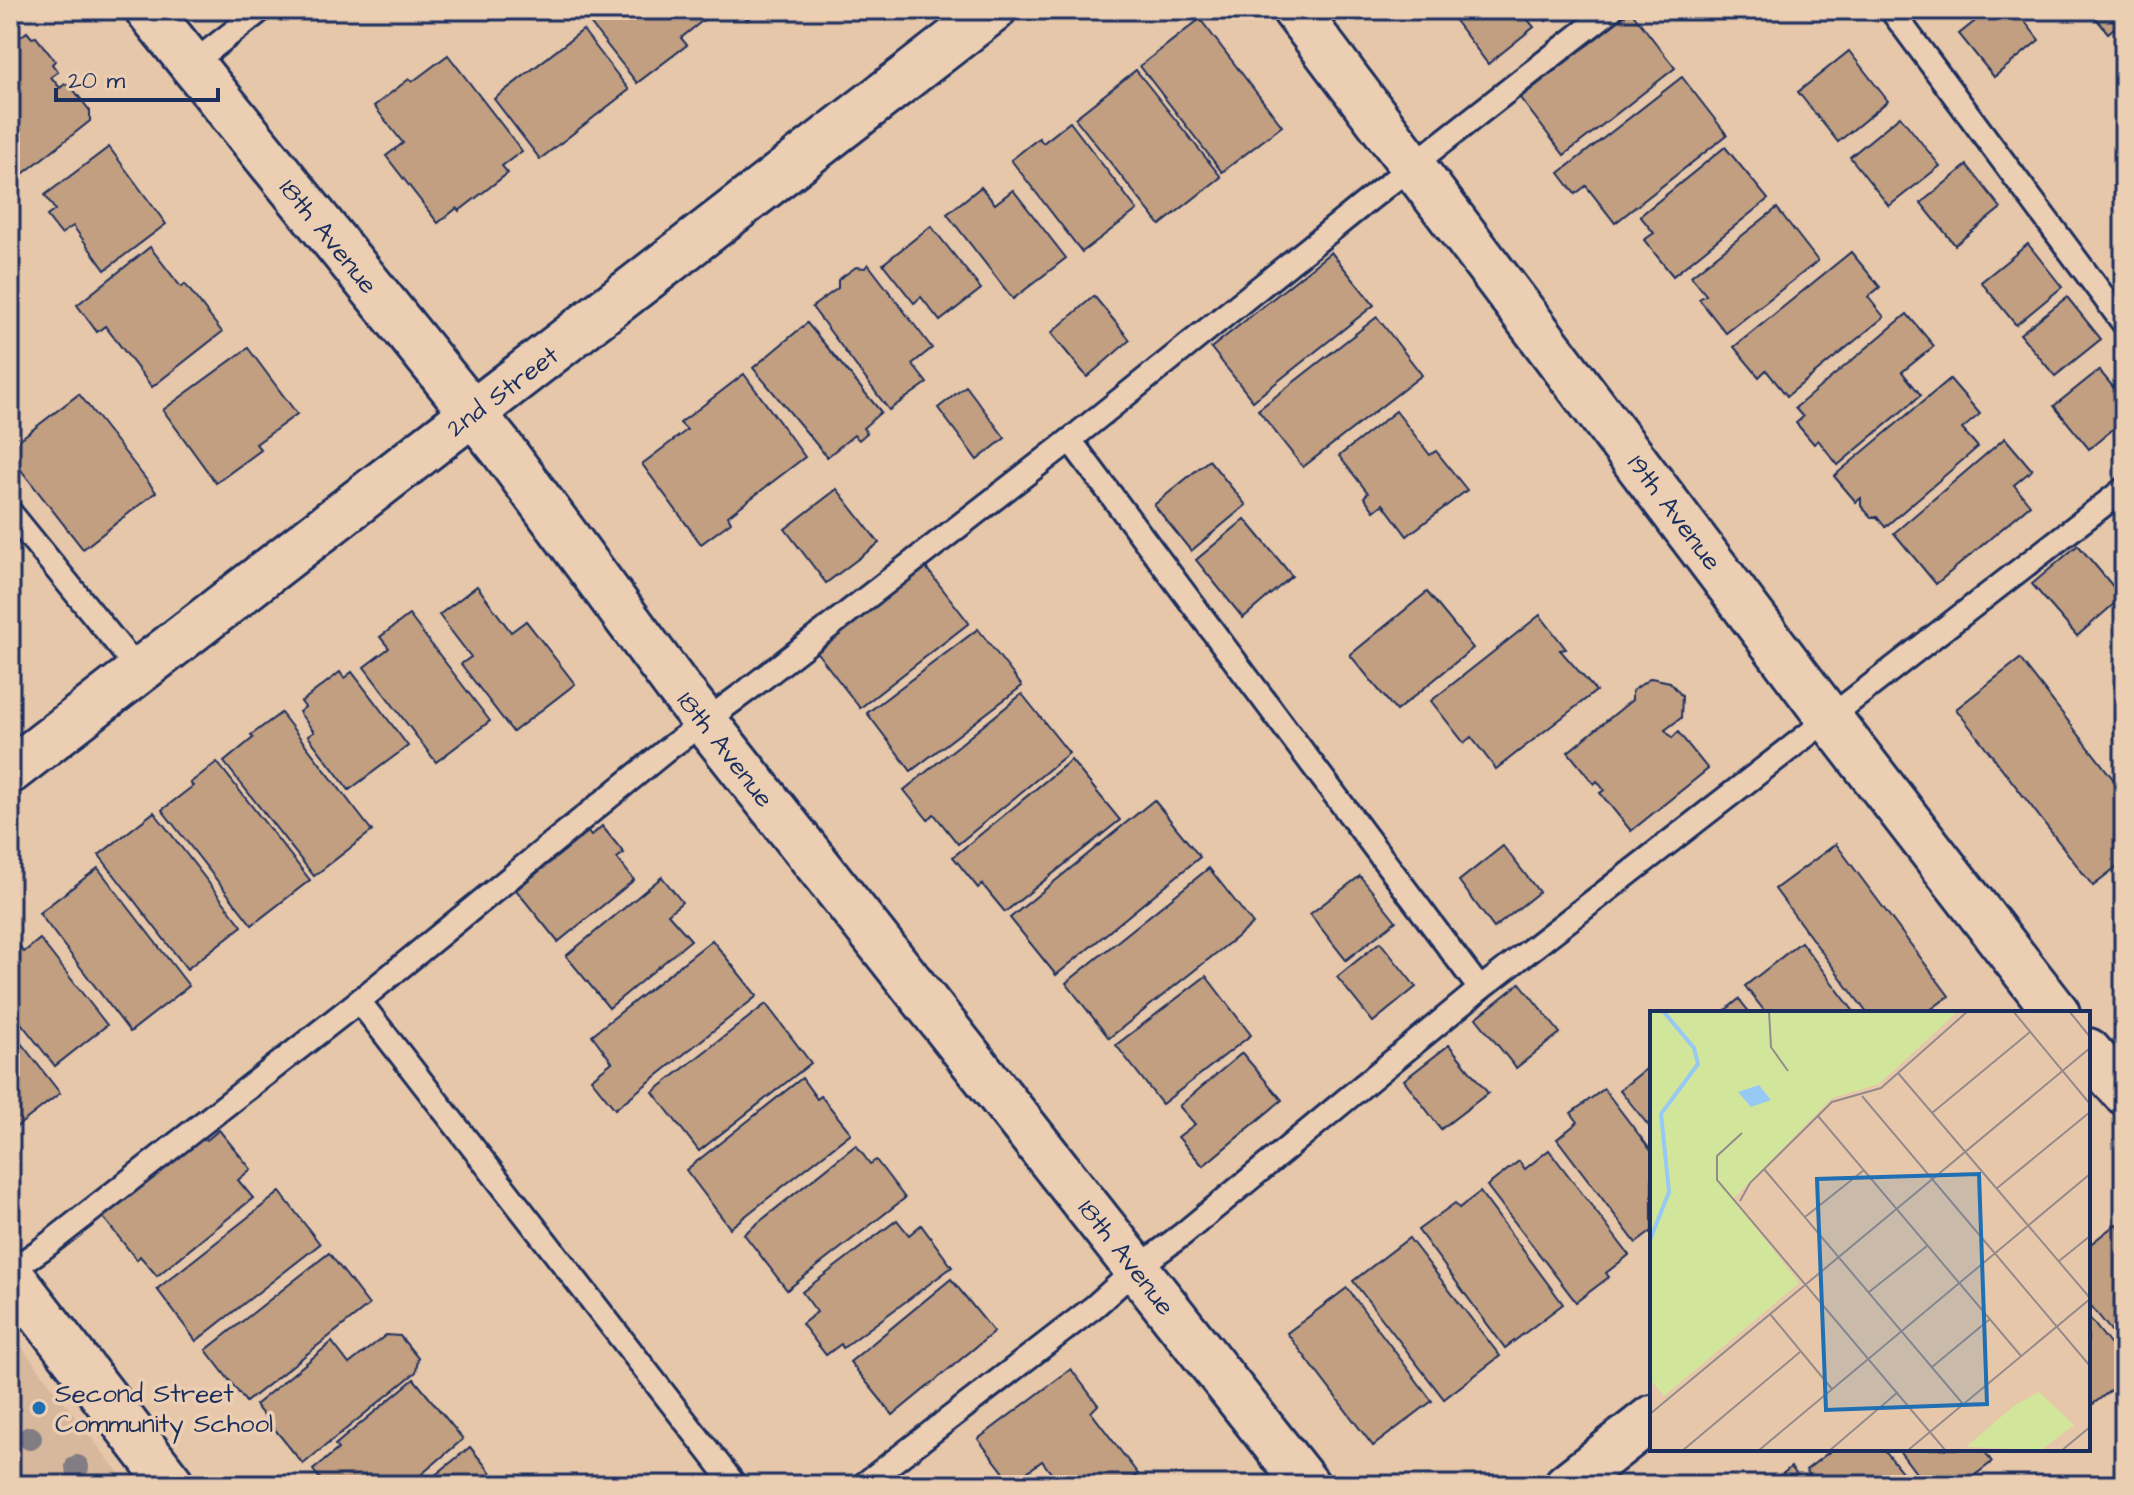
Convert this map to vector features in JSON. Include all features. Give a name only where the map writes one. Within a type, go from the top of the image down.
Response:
[{"type":"street","name":"18th Avenue","points":[[148,10],[515,467],[704,720],[1307,1485]]},
{"type":"street","name":"2nd Street","points":[[10,771],[993,10]]},
{"type":"street","name":"19th Avenue","points":[[1295,10],[1829,718],[2055,1011]]},
{"type":"street","points":[[10,1273],[172,1485]]},
{"type":"street","points":[[1567,1485],[1650,1420]]},
{"type":"lane","points":[[191,65],[261,10]]},
{"type":"lane","points":[[10,1273],[359,1001],[704,720],[749,689],[1070,440],[1611,10]]},
{"type":"lane","points":[[1891,10],[2124,324]]},
{"type":"lane","points":[[1070,440],[1480,989]]},
{"type":"lane","points":[[863,1485],[1095,1306],[1136,1269],[1183,1234],[1480,989],[2124,489]]},
{"type":"lane","points":[[10,512],[140,672]]},
{"type":"lane","points":[[359,1001],[735,1485]]},
{"type":"shaded area","name":"Second Street Community School","points":[[10,1332],[128,1485],[10,1485]]},
{"type":"building","points":[[586,10],[716,10],[681,38],[687,45],[637,83],[582,13]]},
{"type":"building","points":[[740,10],[760,10],[747,20]]},
{"type":"building","points":[[1463,10],[1520,10],[1534,27],[1488,64],[1453,18]]},
{"type":"building","points":[[1538,10],[1560,10],[1546,21]]},
{"type":"building","points":[[1989,10],[2016,10],[2039,40],[1994,77],[1959,34]]},
{"type":"building","points":[[2089,10],[2124,10],[2124,20],[2108,33]]},
{"type":"building","points":[[1631,11],[1675,68],[1564,155],[1520,98]]},
{"type":"building","points":[[1200,19],[1282,126],[1222,172],[1140,66]]},
{"type":"building","points":[[583,30],[629,90],[540,159],[494,99]]},
{"type":"building","points":[[27,32],[32,38],[36,37],[55,61],[52,64],[58,72],[51,77],[60,88],[65,84],[73,89],[90,111],[90,121],[10,184],[10,45]]},
{"type":"building","points":[[1849,51],[1888,101],[1838,142],[1798,92]]},
{"type":"building","points":[[448,55],[522,151],[502,166],[508,173],[459,211],[457,208],[438,223],[386,156],[403,143],[374,106]]},
{"type":"building","points":[[1136,70],[1221,177],[1160,225],[1075,118]]},
{"type":"building","points":[[1682,77],[1727,135],[1615,223],[1586,186],[1575,194],[1559,173]]},
{"type":"building","points":[[1900,116],[1940,166],[1889,206],[1850,157]]},
{"type":"building","points":[[1070,122],[1137,210],[1082,252],[1011,160],[1039,138],[1043,143]]},
{"type":"building","points":[[109,147],[166,224],[105,270],[73,226],[61,234],[47,216],[55,210],[45,195]]},
{"type":"building","points":[[1725,147],[1768,199],[1673,276],[1644,240],[1654,233],[1640,216]]},
{"type":"building","points":[[1967,165],[2001,208],[1955,245],[1921,203]]},
{"type":"building","points":[[981,187],[995,204],[1013,190],[1066,258],[1013,299],[947,214]]},
{"type":"building","points":[[1777,208],[1818,261],[1726,333],[1699,299],[1706,295],[1691,276]]},
{"type":"building","points":[[931,226],[981,289],[940,321],[921,297],[914,303],[883,264]]},
{"type":"building","points":[[2028,244],[2062,287],[2016,325],[1981,282]]},
{"type":"building","points":[[150,247],[181,287],[185,284],[222,332],[152,387],[105,326],[97,332],[77,305]]},
{"type":"building","points":[[1331,252],[1374,305],[1253,401],[1211,348]]},
{"type":"building","points":[[1851,252],[1880,287],[1868,297],[1884,317],[1787,396],[1766,370],[1759,377],[1734,347]]},
{"type":"building","points":[[868,264],[932,348],[912,364],[927,383],[889,410],[812,307],[838,288],[838,280],[856,267],[865,268]]},
{"type":"building","points":[[1094,296],[1130,340],[1087,377],[1051,333]]},
{"type":"building","points":[[2067,297],[2101,339],[2055,376],[2020,334]]},
{"type":"building","points":[[1907,314],[1934,346],[1902,372],[1921,395],[1838,465],[1818,440],[1814,444],[1796,423],[1803,417],[1795,408]]},
{"type":"building","points":[[1377,317],[1422,375],[1303,467],[1258,410]]},
{"type":"building","points":[[807,323],[881,412],[863,428],[867,433],[859,440],[854,435],[827,457],[753,368]]},
{"type":"building","points":[[248,348],[297,414],[256,444],[261,450],[216,483],[163,410]]},
{"type":"building","points":[[2099,370],[2124,400],[2124,420],[2089,449],[2054,406]]},
{"type":"building","points":[[744,374],[805,457],[728,516],[731,522],[701,544],[642,464],[687,430],[680,423]]},
{"type":"building","points":[[1950,379],[1980,414],[1962,429],[1978,447],[1885,527],[1861,506],[1861,498],[1856,502],[1834,476]]},
{"type":"building","points":[[966,386],[1005,438],[977,460],[938,408]]},
{"type":"building","points":[[79,394],[156,492],[83,549],[10,456],[10,447]]},
{"type":"building","points":[[1396,411],[1430,455],[1436,451],[1467,490],[1407,536],[1383,504],[1374,511],[1364,497],[1368,493],[1339,456]]},
{"type":"building","points":[[2005,438],[2032,470],[2014,485],[2030,505],[1936,584],[1894,533]]},
{"type":"building","points":[[1209,460],[1246,505],[1191,551],[1154,505]]},
{"type":"building","points":[[837,489],[879,543],[826,583],[785,529]]},
{"type":"building","points":[[1245,519],[1292,576],[1243,618],[1196,560]]},
{"type":"building","points":[[2078,545],[2122,597],[2077,636],[2032,584]]},
{"type":"building","points":[[924,565],[969,623],[860,708],[815,650]]},
{"type":"building","points":[[477,586],[511,632],[526,621],[575,684],[513,732],[461,664],[471,657],[439,615]]},
{"type":"building","points":[[1427,592],[1473,648],[1396,711],[1350,655]]},
{"type":"building","points":[[409,615],[490,721],[436,762],[364,667],[389,648],[380,637]]},
{"type":"building","points":[[1540,615],[1566,649],[1560,650],[1596,691],[1496,769],[1471,737],[1464,743],[1431,701]]},
{"type":"building","points":[[978,629],[1022,686],[911,771],[867,713]]},
{"type":"building","points":[[2020,659],[2124,793],[2124,862],[2093,886],[1956,709]]},
{"type":"building","points":[[340,672],[344,678],[352,672],[408,746],[349,790],[308,736],[314,732],[299,712],[305,707],[301,702]]},
{"type":"building","points":[[1651,678],[1670,682],[1682,696],[1681,718],[1665,730],[1672,738],[1678,732],[1708,769],[1631,831],[1600,793],[1604,790],[1597,781],[1594,784],[1568,752],[1632,700],[1632,691]]},
{"type":"building","points":[[1022,694],[1069,753],[958,844],[934,814],[928,820],[904,790]]},
{"type":"building","points":[[281,713],[372,831],[314,876],[224,762],[253,738],[251,735]]},
{"type":"building","points":[[1071,760],[1120,820],[1005,912],[982,884],[978,888],[953,857]]},
{"type":"building","points":[[217,762],[310,880],[252,925],[162,810]]},
{"type":"building","points":[[1154,800],[1200,857],[1056,975],[1010,918]]},
{"type":"building","points":[[154,812],[242,926],[187,969],[99,855]]},
{"type":"building","points":[[602,826],[624,853],[617,858],[634,880],[558,942],[516,890],[588,832],[591,836]]},
{"type":"building","points":[[1836,844],[1949,996],[1929,1011],[1866,1011],[1775,889]]},
{"type":"building","points":[[1503,846],[1539,892],[1494,928],[1459,881]]},
{"type":"building","points":[[98,868],[189,986],[130,1032],[39,913]]},
{"type":"building","points":[[1209,868],[1253,924],[1109,1038],[1066,983]]},
{"type":"building","points":[[1360,876],[1396,921],[1346,960],[1310,914]]},
{"type":"building","points":[[662,877],[682,902],[668,914],[691,940],[609,1008],[566,956]]},
{"type":"building","points":[[40,939],[107,1025],[55,1066],[10,1009],[10,954],[20,947],[24,952]]},
{"type":"building","points":[[712,940],[757,996],[615,1109],[591,1079],[612,1062],[592,1035]]},
{"type":"building","points":[[1380,942],[1416,987],[1373,1022],[1337,977]]},
{"type":"building","points":[[1801,942],[1853,1011],[1764,1011],[1745,986]]},
{"type":"building","points":[[1206,976],[1251,1035],[1162,1104],[1116,1045]]},
{"type":"building","points":[[1520,983],[1560,1033],[1516,1068],[1476,1018]]},
{"type":"building","points":[[1739,999],[1748,1011],[1724,1011]]},
{"type":"building","points":[[766,1004],[811,1063],[699,1151],[653,1092]]},
{"type":"building","points":[[10,1029],[60,1093],[10,1132]]},
{"type":"building","points":[[1449,1045],[1488,1093],[1441,1129],[1404,1080]]},
{"type":"building","points":[[1242,1053],[1282,1100],[1203,1166],[1178,1137],[1195,1124],[1179,1106]]},
{"type":"building","points":[[1650,1066],[1650,1128],[1620,1090]]},
{"type":"building","points":[[802,1078],[817,1099],[821,1096],[851,1133],[730,1228],[686,1170]]},
{"type":"building","points":[[1604,1089],[1650,1149],[1650,1232],[1636,1243],[1557,1139],[1578,1122],[1571,1113]]},
{"type":"building","points":[[219,1130],[251,1169],[238,1180],[253,1198],[157,1276],[140,1256],[137,1260],[102,1216],[202,1135],[207,1140]]},
{"type":"building","points":[[856,1145],[870,1164],[876,1160],[905,1198],[787,1290],[744,1234]]},
{"type":"building","points":[[1549,1150],[1629,1255],[1606,1273],[1609,1277],[1576,1302],[1487,1186],[1519,1161],[1525,1169]]},
{"type":"building","points":[[280,1192],[320,1244],[196,1341],[157,1289]]},
{"type":"building","points":[[1480,1192],[1563,1304],[1505,1348],[1418,1230],[1455,1203],[1459,1208]]},
{"type":"building","points":[[897,1220],[909,1235],[921,1225],[952,1267],[843,1348],[841,1344],[826,1355],[802,1324],[817,1312],[802,1292]]},
{"type":"building","points":[[2116,1224],[2124,1234],[2124,1347],[2090,1304],[2090,1244]]},
{"type":"building","points":[[1409,1238],[1500,1356],[1444,1399],[1353,1281]]},
{"type":"building","points":[[329,1253],[369,1305],[246,1402],[206,1350]]},
{"type":"building","points":[[951,1279],[994,1332],[893,1415],[850,1362]]},
{"type":"building","points":[[1347,1288],[1432,1401],[1373,1446],[1287,1333]]},
{"type":"building","points":[[2090,1319],[2124,1362],[2124,1380],[2090,1406]]},
{"type":"building","points":[[386,1335],[400,1336],[418,1358],[416,1372],[303,1464],[255,1405],[332,1342],[349,1364]]},
{"type":"building","points":[[1071,1369],[1098,1405],[1091,1412],[1138,1474],[1124,1485],[1060,1485],[1042,1461],[1012,1483],[978,1439]]},
{"type":"building","points":[[414,1379],[463,1439],[409,1485],[325,1485],[313,1470],[338,1449],[335,1445]]},
{"type":"building","points":[[470,1447],[501,1485],[423,1485]]},
{"type":"building","points":[[1830,1451],[1886,1451],[1912,1485],[1817,1485],[1806,1470]]},
{"type":"building","points":[[1900,1451],[1984,1451],[1992,1462],[1962,1485],[1925,1485]]},
{"type":"building","points":[[1791,1467],[1805,1485],[1769,1485]]},
{"type":"place","name":"Second Street Community School","points":[[39,1408]]}]
